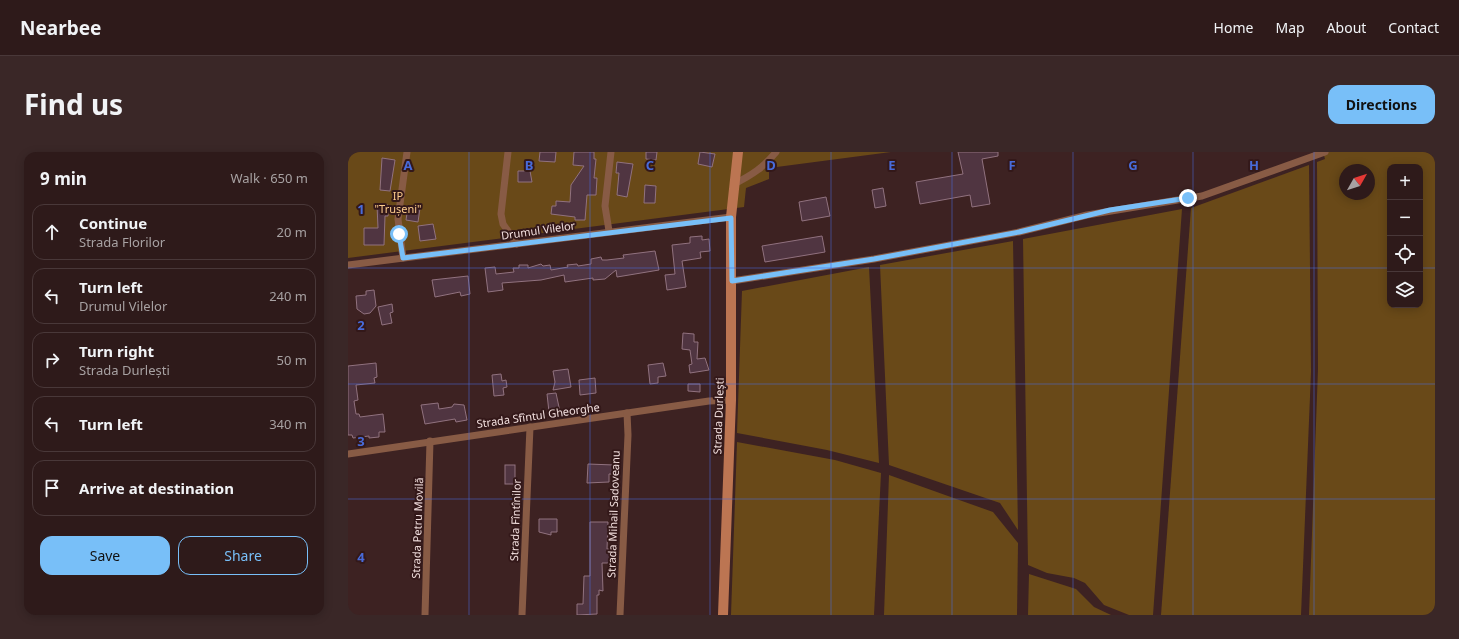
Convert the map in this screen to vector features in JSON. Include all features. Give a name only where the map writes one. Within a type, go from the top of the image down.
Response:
[{"type":"street","points":[[403,258],[398,219],[407,152]]},
{"type":"street","points":[[508,152],[501,214],[503,224],[517,244]]},
{"type":"street","points":[[610,231],[605,206],[611,152]]},
{"type":"street","name":"Strada Durlești","points":[[723,615],[731,400],[731,218],[738,152]]},
{"type":"street","points":[[734,184],[756,173],[776,152]]},
{"type":"street","points":[[732,281],[874,259],[1019,232],[1110,210],[1202,196],[1325,152]]},
{"type":"street","name":"Drumul Vilelor","points":[[348,265],[610,231],[731,218]]},
{"type":"street","name":"Strada Sfîntul Gheorghe","points":[[348,454],[709,401],[731,400]]},
{"type":"street","name":"Strada Mihail Sadoveanu","points":[[620,615],[628,435],[627,413]]},
{"type":"street","name":"Strada Fîntînilor","points":[[522,615],[530,427]]},
{"type":"street","name":"Strada Petru Movilă","points":[[425,615],[430,441]]},
{"type":"green space","name":"IP \"Trușeni\"","points":[[348,152],[891,152],[769,168],[769,179],[746,188],[744,207],[348,258]]},
{"type":"green space","points":[[1323,152],[1435,152],[1435,615],[1309,615],[1318,369],[1317,162],[1325,159]]},
{"type":"green space","points":[[1309,165],[1311,372],[1301,615],[1161,615],[1191,208]]},
{"type":"green space","points":[[1182,209],[1153,615],[1129,615],[1104,605],[1085,583],[1074,578],[1047,573],[1028,565],[1023,239]]},
{"type":"green space","points":[[1013,241],[1018,530],[1000,503],[889,465],[880,265]]},
{"type":"green space","points":[[869,267],[879,463],[827,450],[737,433],[742,291]]},
{"type":"green space","points":[[737,442],[835,460],[881,473],[874,615],[731,615]]},
{"type":"green space","points":[[889,475],[993,512],[1018,543],[1017,615],[884,615]]},
{"type":"green space","points":[[1029,574],[1076,589],[1094,607],[1111,615],[1028,615]]},
{"type":"building","points":[[540,152],[556,152],[555,162],[539,161]]},
{"type":"building","points":[[574,152],[594,152],[594,159],[596,159],[594,178],[597,178],[596,195],[587,195],[585,220],[575,220],[575,217],[551,214],[552,206],[556,206],[556,201],[570,202],[571,185],[584,166],[573,165]]},
{"type":"building","points":[[646,152],[657,152],[656,160],[646,159]]},
{"type":"building","points":[[700,152],[715,154],[712,167],[698,164]]},
{"type":"building","points":[[958,152],[998,152],[998,156],[982,159],[990,204],[972,207],[970,195],[920,204],[916,182],[963,174]]},
{"type":"building","points":[[382,158],[395,160],[390,191],[380,190]]},
{"type":"building","points":[[617,162],[633,164],[627,197],[617,195],[619,173],[616,173]]},
{"type":"building","points":[[518,171],[530,171],[532,182],[518,182]]},
{"type":"building","points":[[645,185],[656,186],[655,203],[644,203]]},
{"type":"building","points":[[883,188],[886,206],[875,208],[872,190]]},
{"type":"building","points":[[826,197],[830,216],[802,221],[799,202]]},
{"type":"building","points":[[377,205],[388,205],[388,216],[385,216],[384,245],[364,245],[364,228],[378,228]]},
{"type":"building","points":[[408,207],[420,208],[418,222],[406,220]]},
{"type":"building","points":[[433,224],[436,239],[420,241],[418,226]]},
{"type":"building","points":[[702,236],[702,240],[709,239],[710,251],[700,252],[701,258],[682,261],[686,287],[667,290],[665,275],[675,274],[672,245],[690,243],[690,237]]},
{"type":"building","points":[[822,236],[825,252],[765,262],[762,246]]},
{"type":"building","points":[[655,251],[659,270],[617,277],[616,270],[605,279],[593,280],[593,278],[565,282],[564,275],[541,280],[502,283],[503,290],[488,292],[485,268],[495,267],[496,274],[514,272],[513,268],[519,268],[519,265],[528,265],[528,268],[541,264],[543,266],[550,265],[551,270],[568,267],[567,265],[577,264],[578,266],[591,264],[591,259],[601,257],[602,260],[607,260],[624,258],[623,255]]},
{"type":"building","points":[[468,276],[470,294],[461,296],[460,292],[435,297],[432,280]]},
{"type":"building","points":[[374,290],[376,306],[370,313],[364,314],[357,309],[356,296],[366,295],[366,291]]},
{"type":"building","points":[[392,304],[393,312],[390,313],[392,323],[382,325],[378,307]]},
{"type":"building","points":[[683,333],[694,334],[694,342],[698,342],[697,359],[705,358],[709,370],[690,373],[689,365],[692,364],[690,350],[682,349]]},
{"type":"building","points":[[376,363],[377,377],[374,378],[375,383],[356,385],[358,400],[354,401],[356,414],[359,414],[360,417],[383,414],[385,432],[379,432],[379,437],[369,438],[369,436],[353,438],[352,435],[348,435],[348,366]]},
{"type":"building","points":[[663,363],[666,376],[658,377],[658,383],[650,384],[648,365]]},
{"type":"building","points":[[568,369],[571,387],[553,390],[555,382],[553,371]]},
{"type":"building","points":[[501,374],[502,381],[506,380],[507,387],[503,388],[504,395],[494,396],[492,375]]},
{"type":"building","points":[[595,378],[596,393],[580,395],[579,380]]},
{"type":"building","points":[[688,384],[700,384],[700,392],[688,391]]},
{"type":"building","points":[[556,393],[560,412],[549,412],[547,394]]},
{"type":"building","points":[[438,403],[439,409],[452,407],[454,404],[464,405],[467,420],[456,422],[455,419],[425,424],[421,405]]},
{"type":"building","points":[[588,464],[614,465],[613,474],[609,474],[609,482],[587,483]]},
{"type":"building","points":[[505,465],[515,465],[515,484],[505,484]]},
{"type":"building","points":[[539,519],[557,519],[557,532],[551,532],[551,535],[539,532]]},
{"type":"building","points":[[590,522],[608,522],[607,549],[610,549],[610,563],[602,563],[603,591],[599,590],[599,595],[597,595],[597,614],[577,615],[577,604],[583,604],[584,576],[590,576]]},
{"type":"route","points":[[399,234],[403,258],[610,231],[731,218],[732,281],[874,259],[1019,232],[1087,214],[1158,204],[1188,198]]}]
